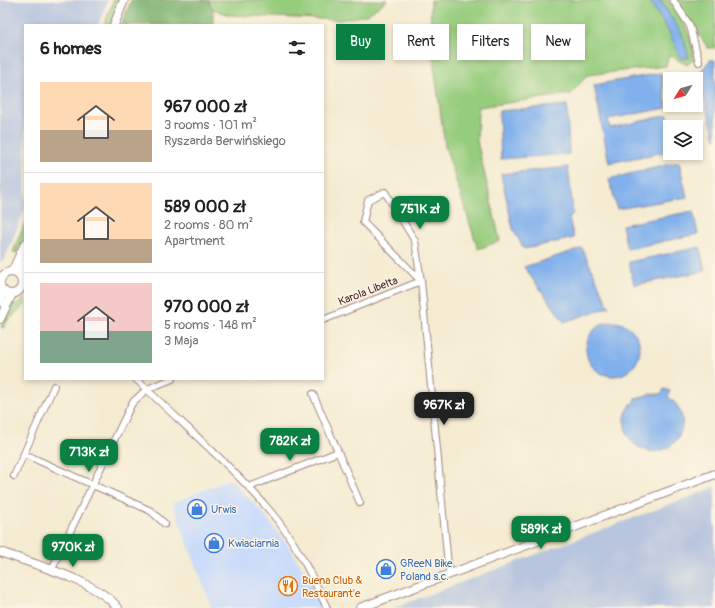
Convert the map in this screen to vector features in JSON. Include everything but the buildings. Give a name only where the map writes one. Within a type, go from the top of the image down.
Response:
[{"type":"street","points":[[114,24],[124,0]]},
{"type":"street","points":[[673,0],[690,26],[699,62]]},
{"type":"street","points":[[420,281],[363,222],[368,200],[385,192],[415,241],[420,281],[450,574]]},
{"type":"street","points":[[15,274],[24,247]]},
{"type":"street","points":[[0,320],[3,276],[15,274],[24,260]]},
{"type":"street","points":[[3,286],[20,289],[23,285],[15,274]]},
{"type":"street","name":"Karola Libelta","points":[[324,320],[420,281]]},
{"type":"street","points":[[0,302],[3,286]]},
{"type":"street","points":[[137,380],[248,487],[271,512],[296,548],[316,583],[327,608]]},
{"type":"street","points":[[51,571],[132,403],[147,389],[170,380]]},
{"type":"street","points":[[14,476],[54,386]]},
{"type":"street","points":[[313,394],[360,503]]},
{"type":"street","points":[[248,487],[338,452]]},
{"type":"street","points":[[24,454],[151,511],[165,524]]},
{"type":"street","points":[[360,608],[715,474]]},
{"type":"street","points":[[0,552],[92,587],[109,599],[118,608]]},
{"type":"shaded area","points":[[0,0],[108,0],[98,24],[24,24],[24,211],[5,259],[0,262]]},
{"type":"shaded area","points":[[230,479],[263,513],[292,551],[315,591],[321,608],[212,608],[172,503]]},
{"type":"shaded area","points":[[715,487],[715,608],[393,608],[692,496]]},
{"type":"green space","points":[[114,0],[120,0],[110,24],[104,24]]},
{"type":"green space","points":[[131,0],[208,0],[213,9],[213,24],[121,24]]},
{"type":"green space","points":[[208,0],[387,0],[367,15],[340,20],[229,15],[213,9]]},
{"type":"green space","points":[[431,0],[669,0],[683,21],[689,34],[694,59],[687,65],[669,55],[666,66],[587,75],[571,94],[478,107],[477,141],[500,241],[478,249],[445,146],[433,60],[449,60],[449,24],[430,24]]},
{"type":"green space","points":[[676,0],[715,0],[715,48],[708,48]]},
{"type":"green space","points":[[24,224],[24,239],[17,253],[13,252]]},
{"type":"green space","points":[[24,299],[24,306],[8,320],[3,328],[1,327],[12,307]]},
{"type":"water","points":[[649,0],[660,0],[682,34],[689,58],[680,58],[669,32]]},
{"type":"water","points":[[710,60],[715,60],[715,139],[703,93],[703,72],[701,71]]},
{"type":"water","points":[[661,73],[663,85],[663,109],[608,119],[610,128],[668,115],[669,120],[663,120],[663,152],[609,163],[594,85]]},
{"type":"water","points":[[567,105],[569,154],[501,159],[499,111]]},
{"type":"water","points":[[679,162],[687,197],[617,209],[609,179]]},
{"type":"water","points":[[568,167],[573,213],[569,218],[574,238],[524,249],[513,229],[501,174]]},
{"type":"water","points":[[693,211],[698,234],[627,249],[622,225]]},
{"type":"water","points":[[700,247],[705,271],[634,285],[629,262]]},
{"type":"water","points":[[582,248],[609,307],[564,322],[524,267]]},
{"type":"water","points":[[613,322],[623,324],[632,330],[638,339],[640,349],[638,359],[632,368],[623,374],[613,376],[603,374],[594,368],[588,359],[586,349],[588,339],[594,330],[603,324]]},
{"type":"water","points":[[664,389],[670,391],[668,397],[678,407],[682,417],[682,428],[677,438],[670,446],[660,451],[649,451],[637,446],[629,438],[625,426],[626,415],[630,405],[634,402],[635,397],[637,399],[649,394],[661,394]]},
{"type":"place","name":"Urwis","points":[[197,509]]},
{"type":"place","name":"Kwiaciarnia","points":[[214,543]]},
{"type":"place","name":"GReeN Bike Poland s.c.","points":[[386,569]]},
{"type":"place","name":"Buena Club & Restaurant'e","points":[[288,586]]}]
